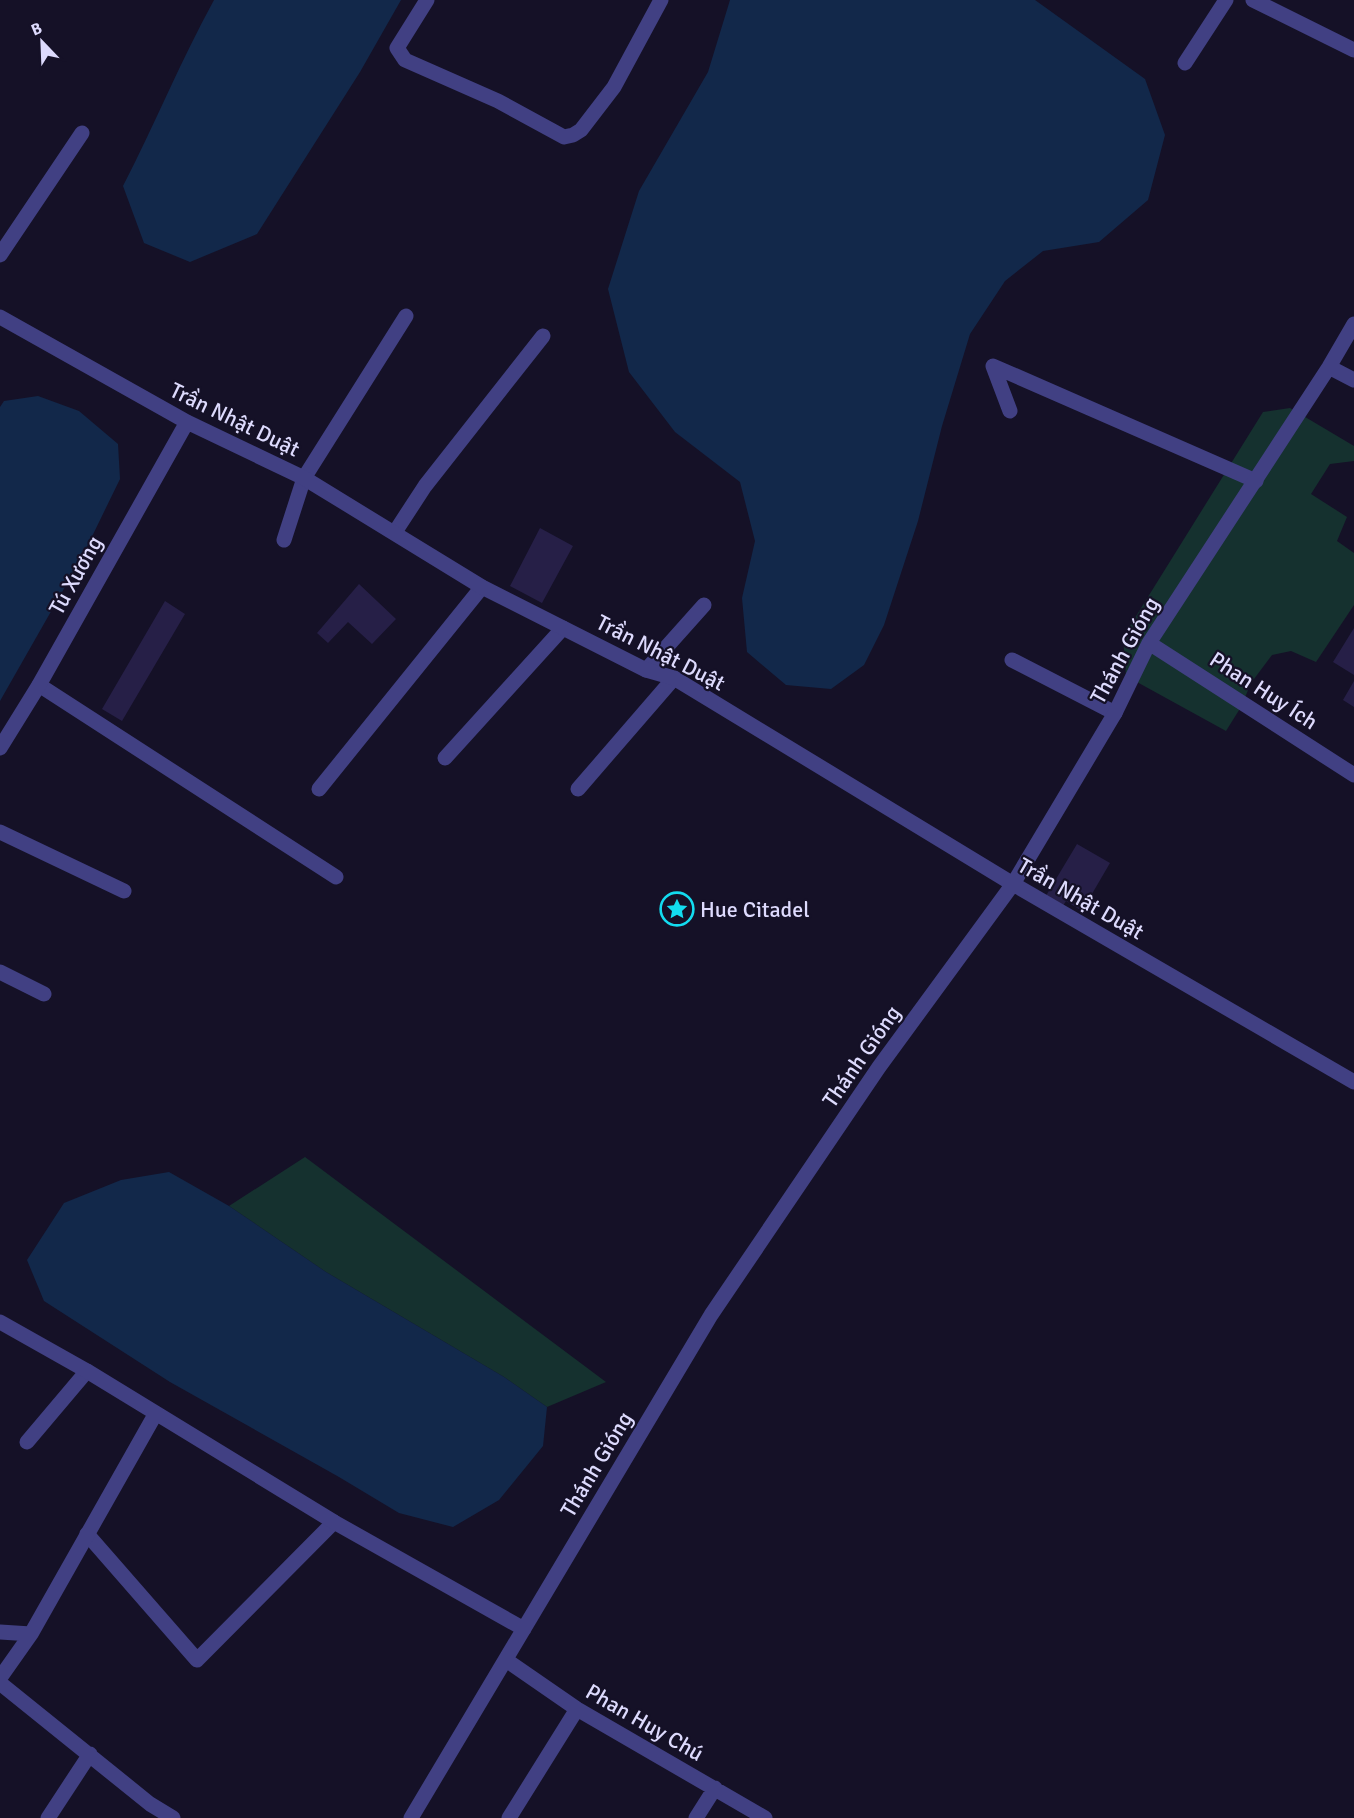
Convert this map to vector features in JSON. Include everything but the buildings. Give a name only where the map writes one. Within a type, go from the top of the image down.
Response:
[{"type":"street","points":[[427,0],[397,48],[405,60],[498,101],[564,137],[581,130],[614,87],[661,0]]},
{"type":"street","points":[[1185,63],[1226,0]]},
{"type":"street","points":[[1252,0],[1354,50]]},
{"type":"street","points":[[0,255],[82,133]]},
{"type":"street","name":"Trần Nhật Duật","points":[[0,316],[187,422],[304,478],[482,587],[646,670],[674,678],[1013,884],[1354,1082]]},
{"type":"street","points":[[284,540],[304,478],[406,316]]},
{"type":"street","name":"Thánh Gióng","points":[[411,1818],[711,1315],[879,1067],[1013,884],[1115,713],[1149,643],[1329,368],[1354,324]]},
{"type":"street","points":[[395,532],[425,486],[543,336]]},
{"type":"street","points":[[1010,411],[993,366],[1256,481]]},
{"type":"street","points":[[1329,368],[1354,380]]},
{"type":"street","name":"Tú Xương","points":[[0,748],[39,686],[187,422]]},
{"type":"street","points":[[318,789],[482,587]]},
{"type":"street","points":[[646,670],[704,605]]},
{"type":"street","points":[[445,758],[563,628]]},
{"type":"street","name":"Phan Huy Ích","points":[[1149,643],[1354,776]]},
{"type":"street","points":[[1012,660],[1115,713]]},
{"type":"street","points":[[578,789],[674,678]]},
{"type":"street","points":[[39,686],[336,877]]},
{"type":"street","points":[[0,832],[124,891]]},
{"type":"street","points":[[0,972],[44,994]]},
{"type":"street","points":[[0,1322],[87,1371],[334,1522],[524,1629]]},
{"type":"street","points":[[27,1442],[87,1371]]},
{"type":"street","points":[[0,1678],[31,1634],[156,1413]]},
{"type":"street","points":[[87,1534],[197,1660],[334,1522]]},
{"type":"street","points":[[0,1632],[31,1634]]},
{"type":"street","name":"Phan Huy Chú","points":[[506,1660],[577,1709],[765,1818]]},
{"type":"street","points":[[0,1683],[150,1804],[173,1818]]},
{"type":"street","points":[[509,1818],[577,1709]]},
{"type":"street","points":[[48,1818],[90,1754]]},
{"type":"street","points":[[696,1818],[715,1788]]},
{"type":"green space","points":[[1290,408],[1354,446],[1354,461],[1330,464],[1311,494],[1347,517],[1337,541],[1354,553],[1354,605],[1316,662],[1291,651],[1272,655],[1251,683],[1241,707],[1226,731],[1126,676],[1123,637],[1263,412]]},
{"type":"green space","points":[[305,1157],[606,1382],[547,1407],[504,1377],[326,1272],[229,1206]]},
{"type":"water","points":[[214,0],[401,0],[360,72],[257,234],[190,262],[144,243],[123,186]]},
{"type":"water","points":[[730,0],[1035,0],[1145,79],[1165,135],[1148,200],[1099,242],[1043,251],[1005,281],[970,334],[942,426],[918,521],[884,625],[864,665],[831,689],[786,685],[747,652],[742,598],[755,541],[740,482],[675,432],[629,372],[608,289],[639,191],[708,72]]},
{"type":"water","points":[[38,396],[79,411],[118,444],[120,479],[82,557],[0,701],[0,407],[4,401]]},
{"type":"water","points":[[169,1172],[229,1206],[326,1272],[504,1377],[547,1407],[543,1446],[499,1500],[453,1527],[399,1513],[170,1382],[44,1301],[27,1260],[64,1203],[121,1180]]},
{"type":"place","name":"Hue Citadel","points":[[677,909]]}]
